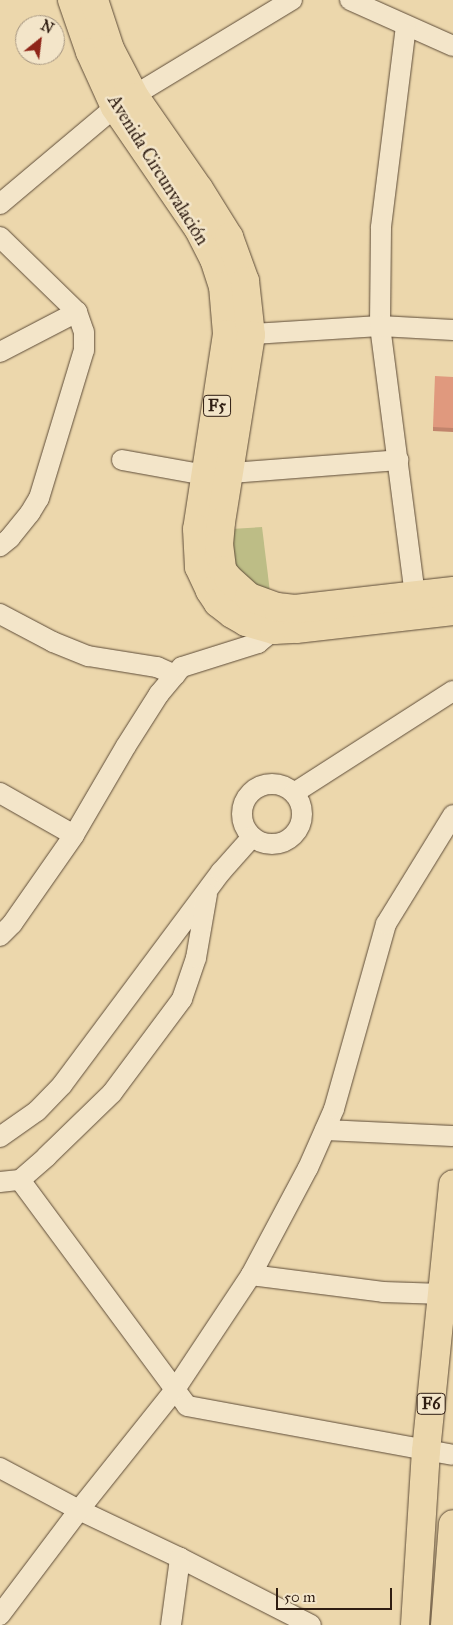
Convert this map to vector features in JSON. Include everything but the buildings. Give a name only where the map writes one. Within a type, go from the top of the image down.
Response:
[{"type":"highway","name":"Avenida Circunvalación","points":[[72,0],[90,52],[125,102],[199,189],[229,237],[245,281],[239,335],[217,475],[220,522],[219,544],[222,570],[235,587],[249,597],[277,608],[288,623]]},
{"type":"highway","name":"Avenida Circunvalación","points":[[94,0],[125,102]]},
{"type":"highway","name":"Avenida Circunvalación","points":[[288,623],[415,595],[453,591]]},
{"type":"highway","name":"Avenida Circunvalación","points":[[288,623],[453,611]]},
{"type":"highway","name":"F6","points":[[415,1625],[426,1452],[453,1184]]},
{"type":"highway","points":[[445,1625],[453,1524]]},
{"type":"street","points":[[0,204],[125,102],[292,0]]},
{"type":"street","points":[[350,0],[453,46]]},
{"type":"street","points":[[406,26],[381,228],[380,326],[415,595]]},
{"type":"street","points":[[0,237],[77,312],[84,332],[84,350],[45,482],[30,513],[10,538],[0,546]]},
{"type":"street","points":[[0,352],[77,312]]},
{"type":"street","points":[[239,335],[380,326],[453,330]]},
{"type":"street","points":[[122,460],[217,475],[398,460]]},
{"type":"street","points":[[0,614],[53,642],[88,656],[157,667],[176,675]]},
{"type":"street","points":[[0,936],[12,924],[74,835],[159,694],[182,667],[258,643],[288,623]]},
{"type":"street","points":[[294,793],[453,691]]},
{"type":"street","points":[[277,784],[294,793],[303,812],[302,822],[290,839],[271,844],[252,837],[242,820],[242,810],[250,793],[258,787],[277,784]]},
{"type":"street","points":[[0,793],[74,835]]},
{"type":"street","points":[[0,1615],[79,1510],[174,1391],[251,1275],[308,1168],[334,1110],[386,924],[453,815]]},
{"type":"street","points":[[0,1137],[37,1112],[62,1085],[208,890],[252,837]]},
{"type":"street","points":[[208,890],[196,958],[182,999],[112,1093],[46,1158],[10,1181],[187,1406],[426,1452],[453,1455]]},
{"type":"street","points":[[325,1130],[453,1136]]},
{"type":"street","points":[[251,1275],[383,1292],[443,1294]]},
{"type":"street","points":[[0,1468],[79,1510],[180,1558],[311,1625]]},
{"type":"street","points":[[171,1625],[180,1558]]},
{"type":"green space","points":[[262,527],[270,592],[259,589],[236,569],[232,554],[231,529]]}]
